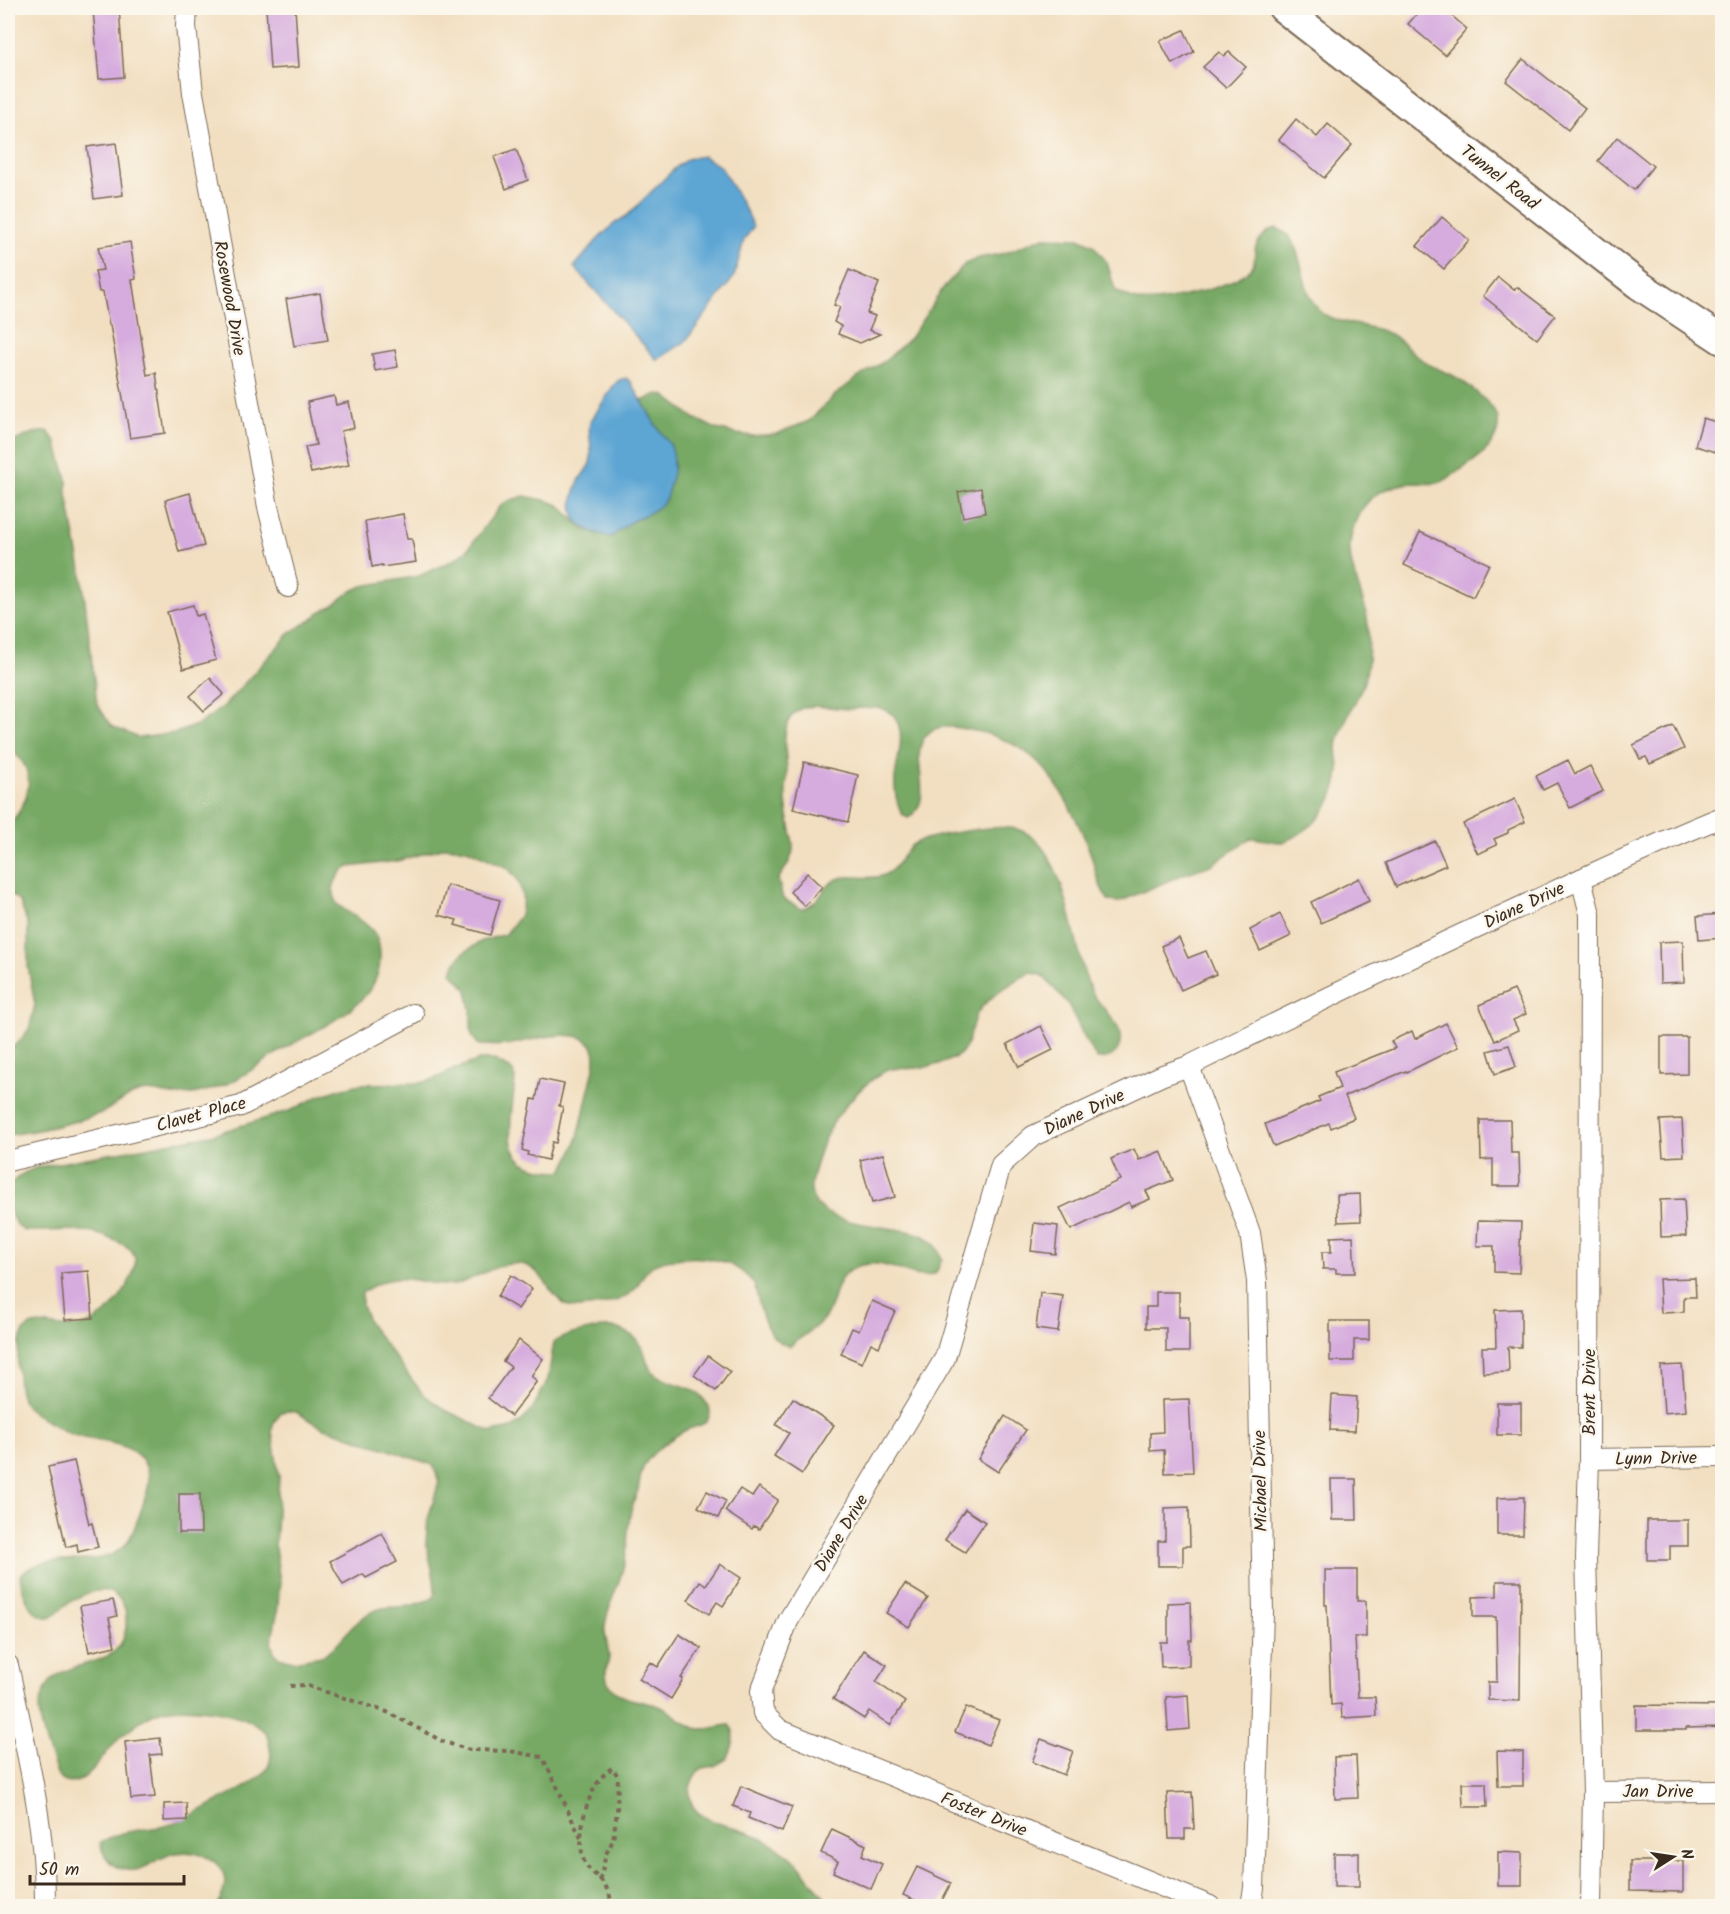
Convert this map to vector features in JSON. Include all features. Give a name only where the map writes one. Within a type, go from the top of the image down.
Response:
[{"type":"main road","name":"Tunnel Road","points":[[1283,8],[1638,285],[1722,340]]},
{"type":"street","name":"Rosewood Drive","points":[[187,8],[186,26],[193,93],[268,507],[288,587]]},
{"type":"street","name":"Diane Drive","points":[[763,1713],[761,1691],[788,1621],[945,1358],[1001,1165],[1033,1136],[1163,1075],[1189,1066],[1363,980],[1664,840],[1722,817]]},
{"type":"street","name":"Brent Drive","points":[[1581,879],[1590,914],[1589,1459],[1586,1558],[1593,1792],[1591,1906]]},
{"type":"street","name":"Clavet Place","points":[[8,1161],[241,1106],[413,1014]]},
{"type":"street","name":"Michael Drive","points":[[1189,1066],[1250,1233],[1257,1281],[1263,1613],[1254,1888],[1251,1906]]},
{"type":"street","name":"Lynn Drive","points":[[1589,1459],[1722,1457]]},
{"type":"street","points":[[8,1665],[37,1798],[42,1836],[45,1906]]},
{"type":"street","name":"Foster Drive","points":[[763,1713],[780,1730],[1210,1906]]},
{"type":"street","name":"Jan Drive","points":[[1593,1792],[1722,1791]]},
{"type":"path","points":[[290,1686],[305,1685],[387,1713],[444,1742],[470,1750],[510,1750],[542,1757],[581,1838]]},
{"type":"path","points":[[600,1880],[606,1854],[613,1840],[617,1810],[618,1776],[612,1768],[597,1780],[583,1819],[581,1838],[583,1858],[589,1871],[607,1888],[612,1906]]},
{"type":"green space","points":[[1276,228],[1287,235],[1294,244],[1310,297],[1318,308],[1336,320],[1375,328],[1395,337],[1425,362],[1454,376],[1472,389],[1487,402],[1498,419],[1496,436],[1492,443],[1467,466],[1441,482],[1402,484],[1381,492],[1365,505],[1354,525],[1350,548],[1351,559],[1368,625],[1368,665],[1365,680],[1338,741],[1339,772],[1332,799],[1316,821],[1288,841],[1278,842],[1251,838],[1211,865],[1119,902],[1109,901],[1100,885],[1081,831],[1061,792],[1037,761],[1016,746],[992,735],[965,729],[941,727],[931,731],[923,740],[920,751],[921,799],[917,810],[908,818],[902,814],[896,797],[895,778],[901,738],[898,723],[890,712],[879,708],[850,709],[811,706],[800,709],[788,721],[785,738],[786,797],[793,850],[778,879],[783,899],[802,909],[813,903],[835,880],[884,875],[893,869],[912,845],[930,838],[959,832],[1001,828],[1010,828],[1028,834],[1042,847],[1054,866],[1070,913],[1089,986],[1115,1022],[1120,1035],[1118,1050],[1109,1057],[1097,1059],[1068,1004],[1042,975],[1031,972],[1002,990],[982,1007],[974,1019],[964,1049],[956,1057],[927,1067],[895,1068],[886,1071],[862,1088],[843,1108],[823,1142],[813,1173],[811,1185],[814,1200],[824,1211],[839,1218],[913,1232],[926,1237],[936,1246],[942,1259],[936,1273],[926,1276],[917,1275],[876,1264],[852,1269],[841,1279],[829,1311],[822,1321],[790,1346],[774,1338],[769,1330],[761,1312],[754,1284],[738,1269],[708,1259],[686,1258],[658,1262],[647,1270],[634,1290],[623,1298],[579,1308],[563,1303],[535,1270],[519,1264],[500,1266],[454,1285],[393,1279],[378,1283],[362,1293],[362,1306],[370,1325],[423,1394],[445,1410],[491,1432],[512,1428],[533,1408],[548,1379],[554,1342],[576,1333],[595,1329],[619,1329],[632,1336],[641,1345],[649,1367],[654,1373],[668,1381],[689,1388],[708,1406],[710,1415],[707,1420],[663,1445],[648,1459],[642,1470],[628,1527],[625,1561],[605,1626],[609,1657],[606,1672],[608,1683],[618,1694],[661,1707],[695,1728],[730,1725],[734,1738],[727,1759],[714,1766],[701,1769],[692,1781],[690,1800],[695,1809],[712,1821],[755,1835],[783,1851],[797,1863],[833,1906],[216,1906],[221,1898],[225,1880],[218,1865],[211,1859],[186,1852],[169,1855],[141,1869],[125,1870],[115,1866],[105,1856],[100,1843],[116,1835],[173,1824],[242,1789],[266,1771],[271,1759],[270,1748],[264,1731],[243,1718],[198,1709],[171,1709],[154,1713],[132,1727],[83,1778],[75,1782],[66,1782],[58,1776],[41,1726],[39,1710],[44,1693],[52,1680],[63,1672],[106,1657],[117,1649],[124,1636],[126,1613],[118,1598],[113,1594],[96,1591],[77,1598],[52,1617],[42,1616],[32,1609],[28,1602],[20,1576],[31,1567],[44,1563],[90,1560],[118,1551],[128,1541],[136,1525],[149,1481],[144,1463],[129,1449],[69,1434],[31,1411],[20,1394],[18,1351],[21,1337],[31,1326],[74,1327],[95,1321],[104,1314],[120,1298],[126,1288],[134,1270],[135,1259],[133,1252],[126,1246],[92,1232],[25,1231],[12,1217],[8,1185],[24,1173],[38,1167],[211,1135],[292,1110],[319,1096],[340,1089],[360,1084],[419,1083],[432,1080],[479,1060],[494,1060],[512,1070],[515,1077],[511,1142],[516,1154],[525,1163],[540,1169],[562,1171],[568,1162],[579,1132],[595,1057],[593,1048],[587,1041],[566,1035],[506,1045],[479,1045],[473,1038],[468,995],[466,988],[452,973],[454,965],[463,953],[482,941],[506,934],[520,915],[523,900],[517,879],[508,868],[467,849],[445,847],[398,861],[349,867],[342,871],[335,882],[333,889],[336,903],[370,928],[379,942],[380,949],[378,973],[371,988],[346,1013],[223,1086],[182,1095],[141,1092],[90,1117],[54,1127],[8,1135],[8,1050],[19,1042],[29,1029],[35,1005],[28,966],[28,925],[20,902],[8,892],[7,832],[10,823],[24,802],[28,777],[22,762],[8,748],[8,646],[11,632],[8,623],[8,444],[33,433],[48,431],[56,442],[67,479],[67,494],[82,575],[97,704],[111,726],[139,738],[176,733],[199,724],[224,706],[290,633],[317,616],[318,613],[363,586],[419,576],[454,560],[467,550],[501,505],[511,500],[524,496],[559,505],[585,530],[598,534],[632,521],[674,467],[671,446],[642,401],[657,394],[664,395],[694,418],[716,429],[752,436],[776,434],[809,421],[835,395],[885,361],[911,337],[944,287],[965,264],[979,258],[1005,253],[1044,237],[1079,238],[1093,245],[1107,262],[1115,290],[1134,300],[1166,300],[1216,287],[1243,275],[1254,264],[1258,243],[1269,231]],"holes":[[[281,1412],[296,1412],[322,1427],[433,1465],[439,1482],[428,1519],[426,1542],[434,1578],[435,1593],[432,1599],[410,1606],[382,1608],[369,1613],[322,1656],[293,1661],[279,1657],[274,1652],[271,1642],[277,1615],[280,1582],[275,1547],[279,1477],[272,1431],[273,1424]]]},
{"type":"water","points":[[703,156],[721,167],[753,227],[744,240],[734,277],[685,342],[657,360],[574,267],[598,239],[615,223],[628,215],[674,169],[687,159]]},
{"type":"water","points":[[626,378],[631,382],[655,424],[671,446],[673,473],[663,503],[632,521],[611,537],[590,531],[583,526],[573,514],[572,505],[578,483],[590,463],[590,422],[614,385]]},
{"type":"building","points":[[119,8],[124,77],[99,79],[93,10]]},
{"type":"building","points":[[266,8],[295,8],[299,67],[270,69]]},
{"type":"building","points":[[1422,8],[1430,8],[1438,15],[1443,8],[1467,29],[1445,55],[1408,24]]},
{"type":"building","points":[[1184,30],[1194,52],[1172,64],[1160,41]]},
{"type":"building","points":[[1219,52],[1224,56],[1229,52],[1246,67],[1226,88],[1203,67]]},
{"type":"building","points":[[1523,59],[1585,108],[1568,130],[1506,81]]},
{"type":"building","points":[[1296,119],[1317,137],[1328,124],[1352,145],[1324,178],[1279,140]]},
{"type":"building","points":[[1617,137],[1653,166],[1634,190],[1598,161]]},
{"type":"building","points":[[116,143],[123,195],[94,199],[87,147]]},
{"type":"building","points":[[516,149],[528,180],[506,189],[494,157]]},
{"type":"building","points":[[1442,217],[1469,240],[1444,269],[1417,246]]},
{"type":"building","points":[[130,242],[136,279],[132,280],[147,375],[156,373],[165,433],[130,438],[110,325],[103,292],[99,292],[95,271],[103,270],[98,247]]},
{"type":"building","points":[[849,270],[879,283],[867,313],[875,316],[869,330],[880,334],[860,343],[838,334],[841,326],[834,322],[840,307],[834,305]]},
{"type":"building","points":[[1498,277],[1514,290],[1517,287],[1555,316],[1537,339],[1483,296]]},
{"type":"building","points":[[320,293],[328,340],[294,346],[286,299]]},
{"type":"building","points":[[395,350],[398,367],[375,371],[372,354]]},
{"type":"building","points":[[334,396],[336,405],[349,402],[354,428],[341,431],[349,465],[311,473],[305,447],[316,445],[307,402]]},
{"type":"building","points":[[1703,418],[1722,424],[1722,454],[1695,446]]},
{"type":"building","points":[[981,488],[985,513],[963,517],[958,492]]},
{"type":"building","points":[[190,493],[204,546],[179,552],[165,500]]},
{"type":"building","points":[[403,514],[407,539],[412,539],[416,562],[372,567],[365,521]]},
{"type":"building","points":[[1420,532],[1489,564],[1473,597],[1404,565]]},
{"type":"building","points":[[193,605],[196,616],[203,614],[216,660],[183,669],[167,612]]},
{"type":"building","points":[[210,678],[224,694],[204,711],[190,696]]},
{"type":"building","points":[[1673,726],[1684,749],[1650,764],[1646,757],[1640,759],[1633,745]]},
{"type":"building","points":[[1568,760],[1575,774],[1590,766],[1603,791],[1570,808],[1557,783],[1543,790],[1536,776]]},
{"type":"building","points":[[804,762],[858,775],[848,822],[793,809]]},
{"type":"building","points":[[1515,799],[1525,822],[1494,839],[1497,845],[1478,854],[1463,824]]},
{"type":"building","points":[[1435,841],[1446,865],[1396,887],[1386,863]]},
{"type":"building","points":[[807,873],[822,887],[805,906],[790,892]]},
{"type":"building","points":[[1359,878],[1369,901],[1321,923],[1311,902]]},
{"type":"building","points":[[447,885],[500,900],[490,935],[455,925],[457,920],[439,915]]},
{"type":"building","points":[[1280,914],[1291,936],[1260,951],[1250,930]]},
{"type":"building","points":[[1722,914],[1722,938],[1699,940],[1697,916]]},
{"type":"building","points":[[1179,938],[1188,958],[1206,951],[1216,974],[1181,990],[1161,946]]},
{"type":"building","points":[[1683,941],[1684,982],[1660,983],[1659,942]]},
{"type":"building","points":[[1514,990],[1526,1014],[1513,1020],[1518,1030],[1495,1041],[1479,1005]]},
{"type":"building","points":[[1446,1023],[1458,1047],[1407,1072],[1345,1096],[1354,1118],[1331,1128],[1329,1123],[1274,1146],[1265,1124],[1320,1101],[1318,1097],[1340,1088],[1334,1072],[1395,1048],[1391,1041],[1412,1031],[1415,1039]]},
{"type":"building","points":[[1041,1026],[1053,1050],[1019,1067],[1007,1044]]},
{"type":"building","points":[[1661,1037],[1687,1037],[1687,1074],[1661,1075]]},
{"type":"building","points":[[1509,1045],[1516,1067],[1495,1074],[1488,1051]]},
{"type":"building","points":[[540,1079],[564,1084],[559,1106],[563,1107],[556,1143],[552,1142],[548,1160],[527,1155],[528,1152],[522,1150],[532,1099],[536,1100]]},
{"type":"building","points":[[1682,1119],[1684,1156],[1663,1157],[1660,1120]]},
{"type":"building","points":[[1480,1120],[1510,1120],[1511,1153],[1519,1153],[1520,1186],[1493,1186],[1493,1159],[1481,1160]]},
{"type":"building","points":[[1134,1149],[1139,1160],[1161,1151],[1173,1180],[1146,1191],[1150,1199],[1131,1207],[1129,1202],[1071,1230],[1060,1208],[1120,1180],[1111,1159]]},
{"type":"building","points":[[883,1154],[895,1197],[872,1203],[860,1160]]},
{"type":"building","points":[[1360,1194],[1361,1221],[1338,1222],[1337,1195]]},
{"type":"building","points":[[1684,1199],[1686,1236],[1661,1237],[1660,1200]]},
{"type":"building","points":[[1478,1221],[1521,1222],[1519,1273],[1494,1272],[1494,1246],[1477,1246]]},
{"type":"building","points":[[1034,1223],[1058,1226],[1055,1254],[1031,1251]]},
{"type":"building","points":[[1353,1236],[1355,1273],[1336,1273],[1336,1269],[1323,1269],[1322,1252],[1331,1252],[1331,1237]]},
{"type":"building","points":[[89,1271],[93,1318],[65,1320],[61,1273]]},
{"type":"building","points":[[511,1275],[532,1289],[518,1309],[497,1296]]},
{"type":"building","points":[[1695,1278],[1696,1297],[1684,1297],[1684,1312],[1661,1313],[1659,1279]]},
{"type":"building","points":[[1156,1292],[1179,1292],[1179,1317],[1189,1317],[1189,1352],[1166,1352],[1166,1328],[1146,1328],[1146,1307],[1156,1307]]},
{"type":"building","points":[[1040,1293],[1063,1296],[1058,1332],[1036,1329]]},
{"type":"building","points":[[872,1301],[895,1311],[879,1347],[871,1343],[862,1363],[841,1354],[852,1328],[859,1331]]},
{"type":"building","points":[[1521,1309],[1521,1347],[1508,1347],[1509,1372],[1483,1373],[1482,1347],[1496,1347],[1495,1310]]},
{"type":"building","points":[[1330,1321],[1369,1321],[1369,1340],[1354,1340],[1354,1361],[1330,1361]]},
{"type":"building","points":[[519,1340],[543,1359],[531,1376],[537,1381],[511,1416],[488,1398],[511,1367],[503,1361]]},
{"type":"building","points":[[708,1356],[730,1372],[716,1391],[694,1375]]},
{"type":"building","points":[[1682,1365],[1686,1411],[1664,1413],[1661,1366]]},
{"type":"building","points":[[1332,1395],[1357,1397],[1355,1431],[1330,1430]]},
{"type":"building","points":[[793,1398],[834,1425],[802,1474],[774,1456],[789,1433],[776,1425]]},
{"type":"building","points":[[1189,1399],[1193,1472],[1165,1473],[1164,1450],[1150,1451],[1150,1433],[1163,1432],[1162,1400]]},
{"type":"building","points":[[1497,1403],[1521,1403],[1521,1435],[1497,1435]]},
{"type":"building","points":[[1005,1416],[1026,1430],[998,1472],[978,1459]]},
{"type":"building","points":[[74,1461],[89,1524],[92,1523],[98,1547],[78,1552],[77,1544],[66,1547],[48,1467]]},
{"type":"building","points":[[1331,1479],[1356,1479],[1357,1520],[1332,1520]]},
{"type":"building","points":[[759,1487],[778,1500],[759,1529],[754,1526],[752,1529],[725,1511],[740,1489],[752,1497]]},
{"type":"building","points":[[707,1491],[726,1501],[718,1518],[698,1507]]},
{"type":"building","points":[[179,1494],[200,1494],[201,1533],[179,1533]]},
{"type":"building","points":[[1524,1497],[1523,1535],[1497,1535],[1497,1498]]},
{"type":"building","points":[[1189,1507],[1190,1546],[1183,1546],[1183,1566],[1158,1566],[1158,1541],[1165,1541],[1165,1508]]},
{"type":"building","points":[[965,1509],[985,1522],[965,1552],[945,1540]]},
{"type":"building","points":[[1647,1520],[1688,1520],[1688,1546],[1670,1546],[1670,1560],[1647,1560]]},
{"type":"building","points":[[382,1533],[397,1562],[366,1578],[363,1574],[343,1585],[330,1561]]},
{"type":"building","points":[[720,1564],[741,1578],[723,1606],[717,1602],[709,1614],[688,1600],[700,1581],[706,1585]]},
{"type":"building","points":[[1325,1570],[1357,1570],[1357,1601],[1366,1601],[1366,1637],[1355,1637],[1358,1697],[1375,1697],[1376,1716],[1342,1718],[1341,1704],[1331,1705]]},
{"type":"building","points":[[1497,1581],[1521,1581],[1520,1701],[1488,1700],[1488,1682],[1497,1682],[1496,1617],[1473,1617],[1473,1597],[1497,1596]]},
{"type":"building","points":[[905,1584],[928,1598],[909,1627],[886,1613]]},
{"type":"building","points":[[113,1600],[117,1616],[109,1618],[115,1646],[89,1652],[80,1606]]},
{"type":"building","points":[[1191,1602],[1192,1640],[1189,1640],[1189,1666],[1161,1667],[1160,1642],[1168,1642],[1168,1603]]},
{"type":"building","points":[[679,1634],[701,1648],[681,1678],[683,1679],[671,1699],[639,1679],[650,1662],[658,1667]]},
{"type":"building","points":[[864,1650],[887,1665],[876,1682],[905,1702],[890,1725],[869,1711],[864,1719],[833,1699]]},
{"type":"building","points":[[1188,1695],[1190,1729],[1168,1731],[1166,1697]]},
{"type":"building","points":[[1636,1705],[1722,1706],[1722,1727],[1636,1730]]},
{"type":"building","points":[[966,1707],[999,1720],[988,1745],[955,1732]]},
{"type":"building","points":[[160,1738],[162,1754],[150,1755],[155,1797],[131,1799],[125,1742]]},
{"type":"building","points":[[1041,1739],[1073,1751],[1064,1775],[1032,1762]]},
{"type":"building","points":[[1497,1751],[1523,1752],[1523,1786],[1498,1786]]},
{"type":"building","points":[[1356,1756],[1358,1798],[1335,1799],[1334,1757]]},
{"type":"building","points":[[1462,1783],[1486,1783],[1487,1807],[1463,1807]]},
{"type":"building","points":[[741,1786],[792,1807],[782,1832],[748,1818],[750,1813],[733,1806]]},
{"type":"building","points":[[1192,1792],[1194,1829],[1185,1829],[1185,1839],[1169,1839],[1167,1793]]},
{"type":"building","points":[[186,1803],[187,1820],[164,1821],[164,1804]]},
{"type":"building","points":[[832,1829],[866,1845],[862,1855],[882,1864],[871,1889],[833,1872],[838,1861],[821,1853]]},
{"type":"building","points":[[1498,1852],[1522,1853],[1522,1886],[1498,1886]]},
{"type":"building","points":[[1334,1853],[1359,1853],[1359,1887],[1334,1887]]},
{"type":"building","points":[[1630,1861],[1683,1861],[1683,1892],[1630,1891]]},
{"type":"building","points":[[917,1867],[951,1883],[939,1906],[927,1906],[903,1895]]}]
